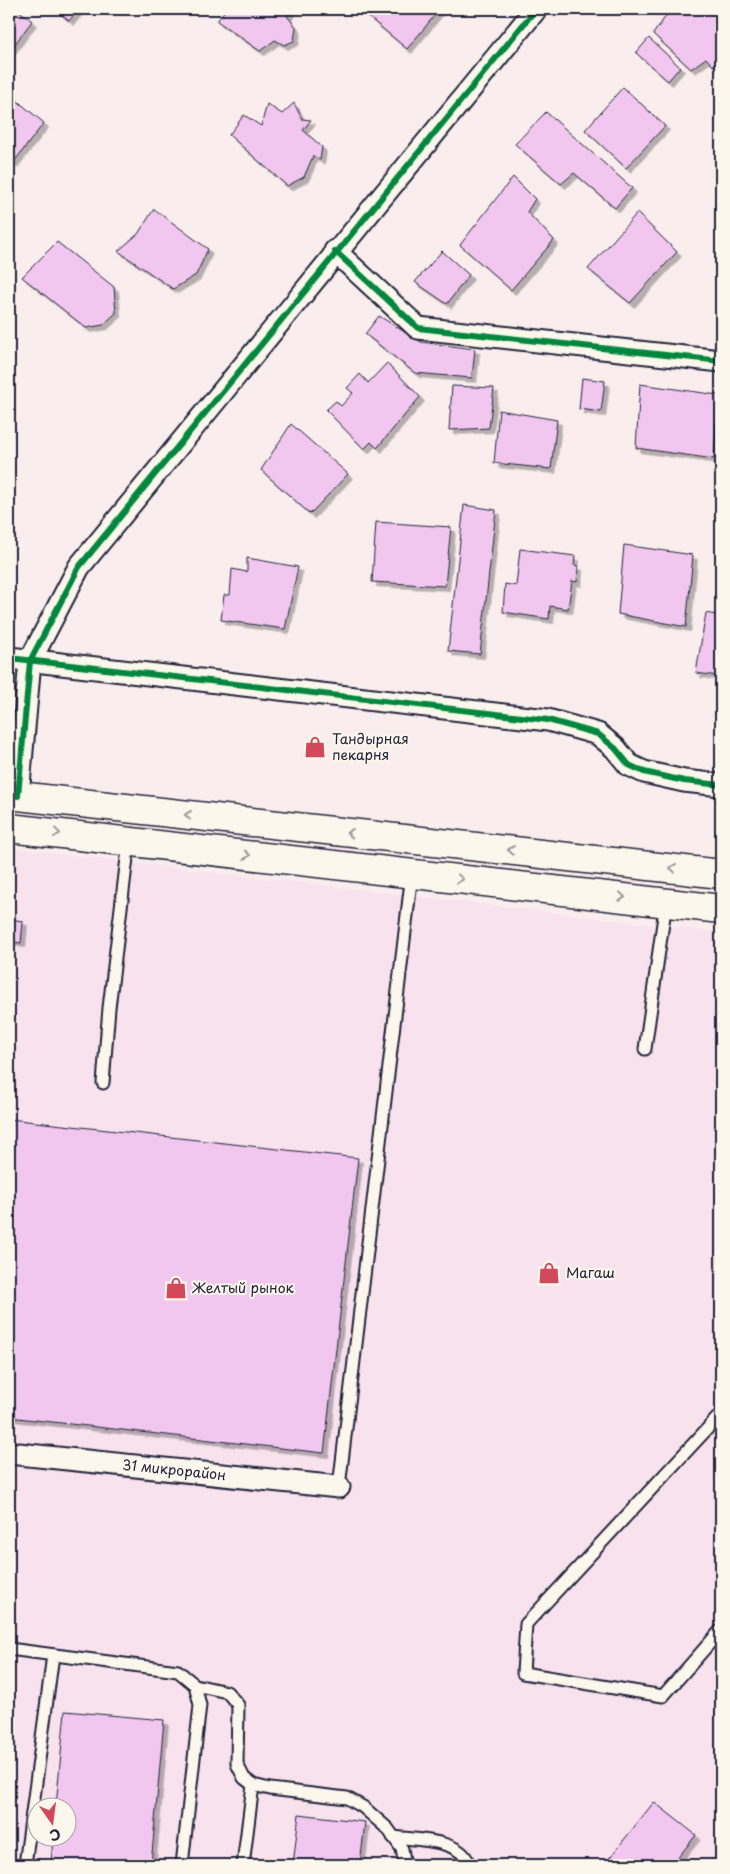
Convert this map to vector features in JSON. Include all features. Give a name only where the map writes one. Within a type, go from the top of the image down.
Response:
[{"type":"main road","points":[[13,795],[721,874]]},
{"type":"main road","points":[[9,828],[721,909]]},
{"type":"street","points":[[13,795],[30,661],[79,567],[335,252],[536,9]]},
{"type":"street","points":[[335,252],[418,328],[721,361]]},
{"type":"street","points":[[9,658],[548,720],[598,734],[615,748],[628,765],[644,772],[684,781],[721,785]]},
{"type":"street","name":"31 микрорайон","points":[[9,1453],[339,1487]]},
{"type":"lane","points":[[103,1083],[109,1008],[129,841]]},
{"type":"lane","points":[[339,1487],[412,873]]},
{"type":"lane","points":[[645,1049],[666,902]]},
{"type":"lane","points":[[721,1414],[526,1624],[523,1673],[663,1696],[721,1630]]},
{"type":"lane","points":[[9,1649],[178,1671],[195,1685],[227,1692],[238,1705],[237,1764],[244,1778],[253,1785],[270,1789],[347,1798],[363,1807],[388,1829],[402,1849],[405,1865]]},
{"type":"lane","points":[[25,1865],[53,1655]]},
{"type":"lane","points":[[182,1865],[200,1705],[195,1685]]},
{"type":"lane","points":[[242,1865],[253,1785]]},
{"type":"lane","points":[[393,1837],[448,1845],[460,1851],[468,1860],[469,1865]]},
{"type":"shaded area","points":[[9,848],[721,933],[721,1865],[9,1865]]},
{"type":"building","points":[[9,9],[17,9],[32,21],[9,52]]},
{"type":"building","points":[[55,9],[79,9],[69,21]]},
{"type":"building","points":[[226,9],[293,9],[287,16],[296,27],[294,41],[284,45],[275,40],[260,51],[217,21]]},
{"type":"building","points":[[359,9],[440,9],[407,49]]},
{"type":"building","points":[[671,9],[712,9],[721,17],[721,38],[718,42],[721,45],[721,59],[713,66],[706,58],[691,69],[653,34]]},
{"type":"building","points":[[649,38],[680,67],[668,81],[636,53]]},
{"type":"building","points":[[623,87],[665,126],[626,168],[585,130]]},
{"type":"building","points":[[9,94],[44,123],[13,163],[9,160]]},
{"type":"building","points":[[294,103],[302,119],[311,120],[303,130],[322,147],[320,160],[313,156],[304,177],[287,186],[229,135],[244,115],[261,126],[267,104],[282,114]]},
{"type":"building","points":[[546,112],[632,188],[615,208],[574,173],[561,184],[515,144]]},
{"type":"building","points":[[513,177],[535,199],[527,212],[554,240],[511,290],[460,245]]},
{"type":"building","points":[[154,209],[208,249],[196,275],[173,289],[118,251],[138,234]]},
{"type":"building","points":[[637,213],[677,252],[630,303],[588,269]]},
{"type":"building","points":[[57,242],[114,287],[116,313],[103,325],[86,328],[22,277]]},
{"type":"building","points":[[442,251],[469,275],[447,304],[415,282]]},
{"type":"building","points":[[379,316],[421,342],[475,349],[472,378],[415,373],[365,334]]},
{"type":"building","points":[[387,363],[420,397],[377,448],[371,442],[364,449],[326,410],[336,401],[341,406],[353,393],[347,388],[360,374],[368,383]]},
{"type":"building","points":[[582,378],[605,381],[601,412],[579,409]]},
{"type":"building","points":[[640,384],[718,395],[714,459],[636,448]]},
{"type":"building","points":[[452,386],[494,388],[489,428],[449,430]]},
{"type":"building","points":[[499,410],[557,420],[551,469],[494,463]]},
{"type":"building","points":[[291,424],[348,474],[310,514],[261,470]]},
{"type":"building","points":[[464,505],[496,510],[480,654],[448,651]]},
{"type":"building","points":[[376,522],[451,527],[445,586],[372,582]]},
{"type":"building","points":[[624,545],[693,555],[686,627],[618,614]]},
{"type":"building","points":[[520,549],[575,556],[574,565],[578,566],[577,582],[572,581],[568,609],[550,606],[549,619],[503,612],[505,584],[516,586]]},
{"type":"building","points":[[247,558],[298,567],[285,629],[221,620],[224,595],[230,595],[232,569],[247,572]]},
{"type":"building","points":[[706,613],[721,616],[721,656],[718,676],[696,673]]},
{"type":"building","points":[[9,919],[23,921],[21,943],[9,941]]},
{"type":"building","name":"Желтый рынок","points":[[9,1119],[358,1158],[324,1453],[9,1417]]},
{"type":"building","points":[[65,1711],[164,1720],[151,1865],[51,1865],[52,1846],[78,1846],[78,1796],[57,1796]]},
{"type":"building","points":[[654,1802],[696,1835],[672,1865],[604,1865]]},
{"type":"building","points":[[299,1814],[365,1822],[360,1865],[293,1865]]},
{"type":"cycle path","points":[[18,796],[30,661],[79,567],[536,9]]},
{"type":"cycle path","points":[[335,251],[418,328],[721,361]]},
{"type":"cycle path","points":[[9,658],[548,720],[598,734],[615,748],[629,765],[644,772],[684,781],[721,785]]},
{"type":"place","name":"Тандырная пекарня","points":[[315,747]]},
{"type":"place","name":"Магаш","points":[[549,1273]]},
{"type":"place","name":"Желтый рынок","points":[[176,1288]]}]
